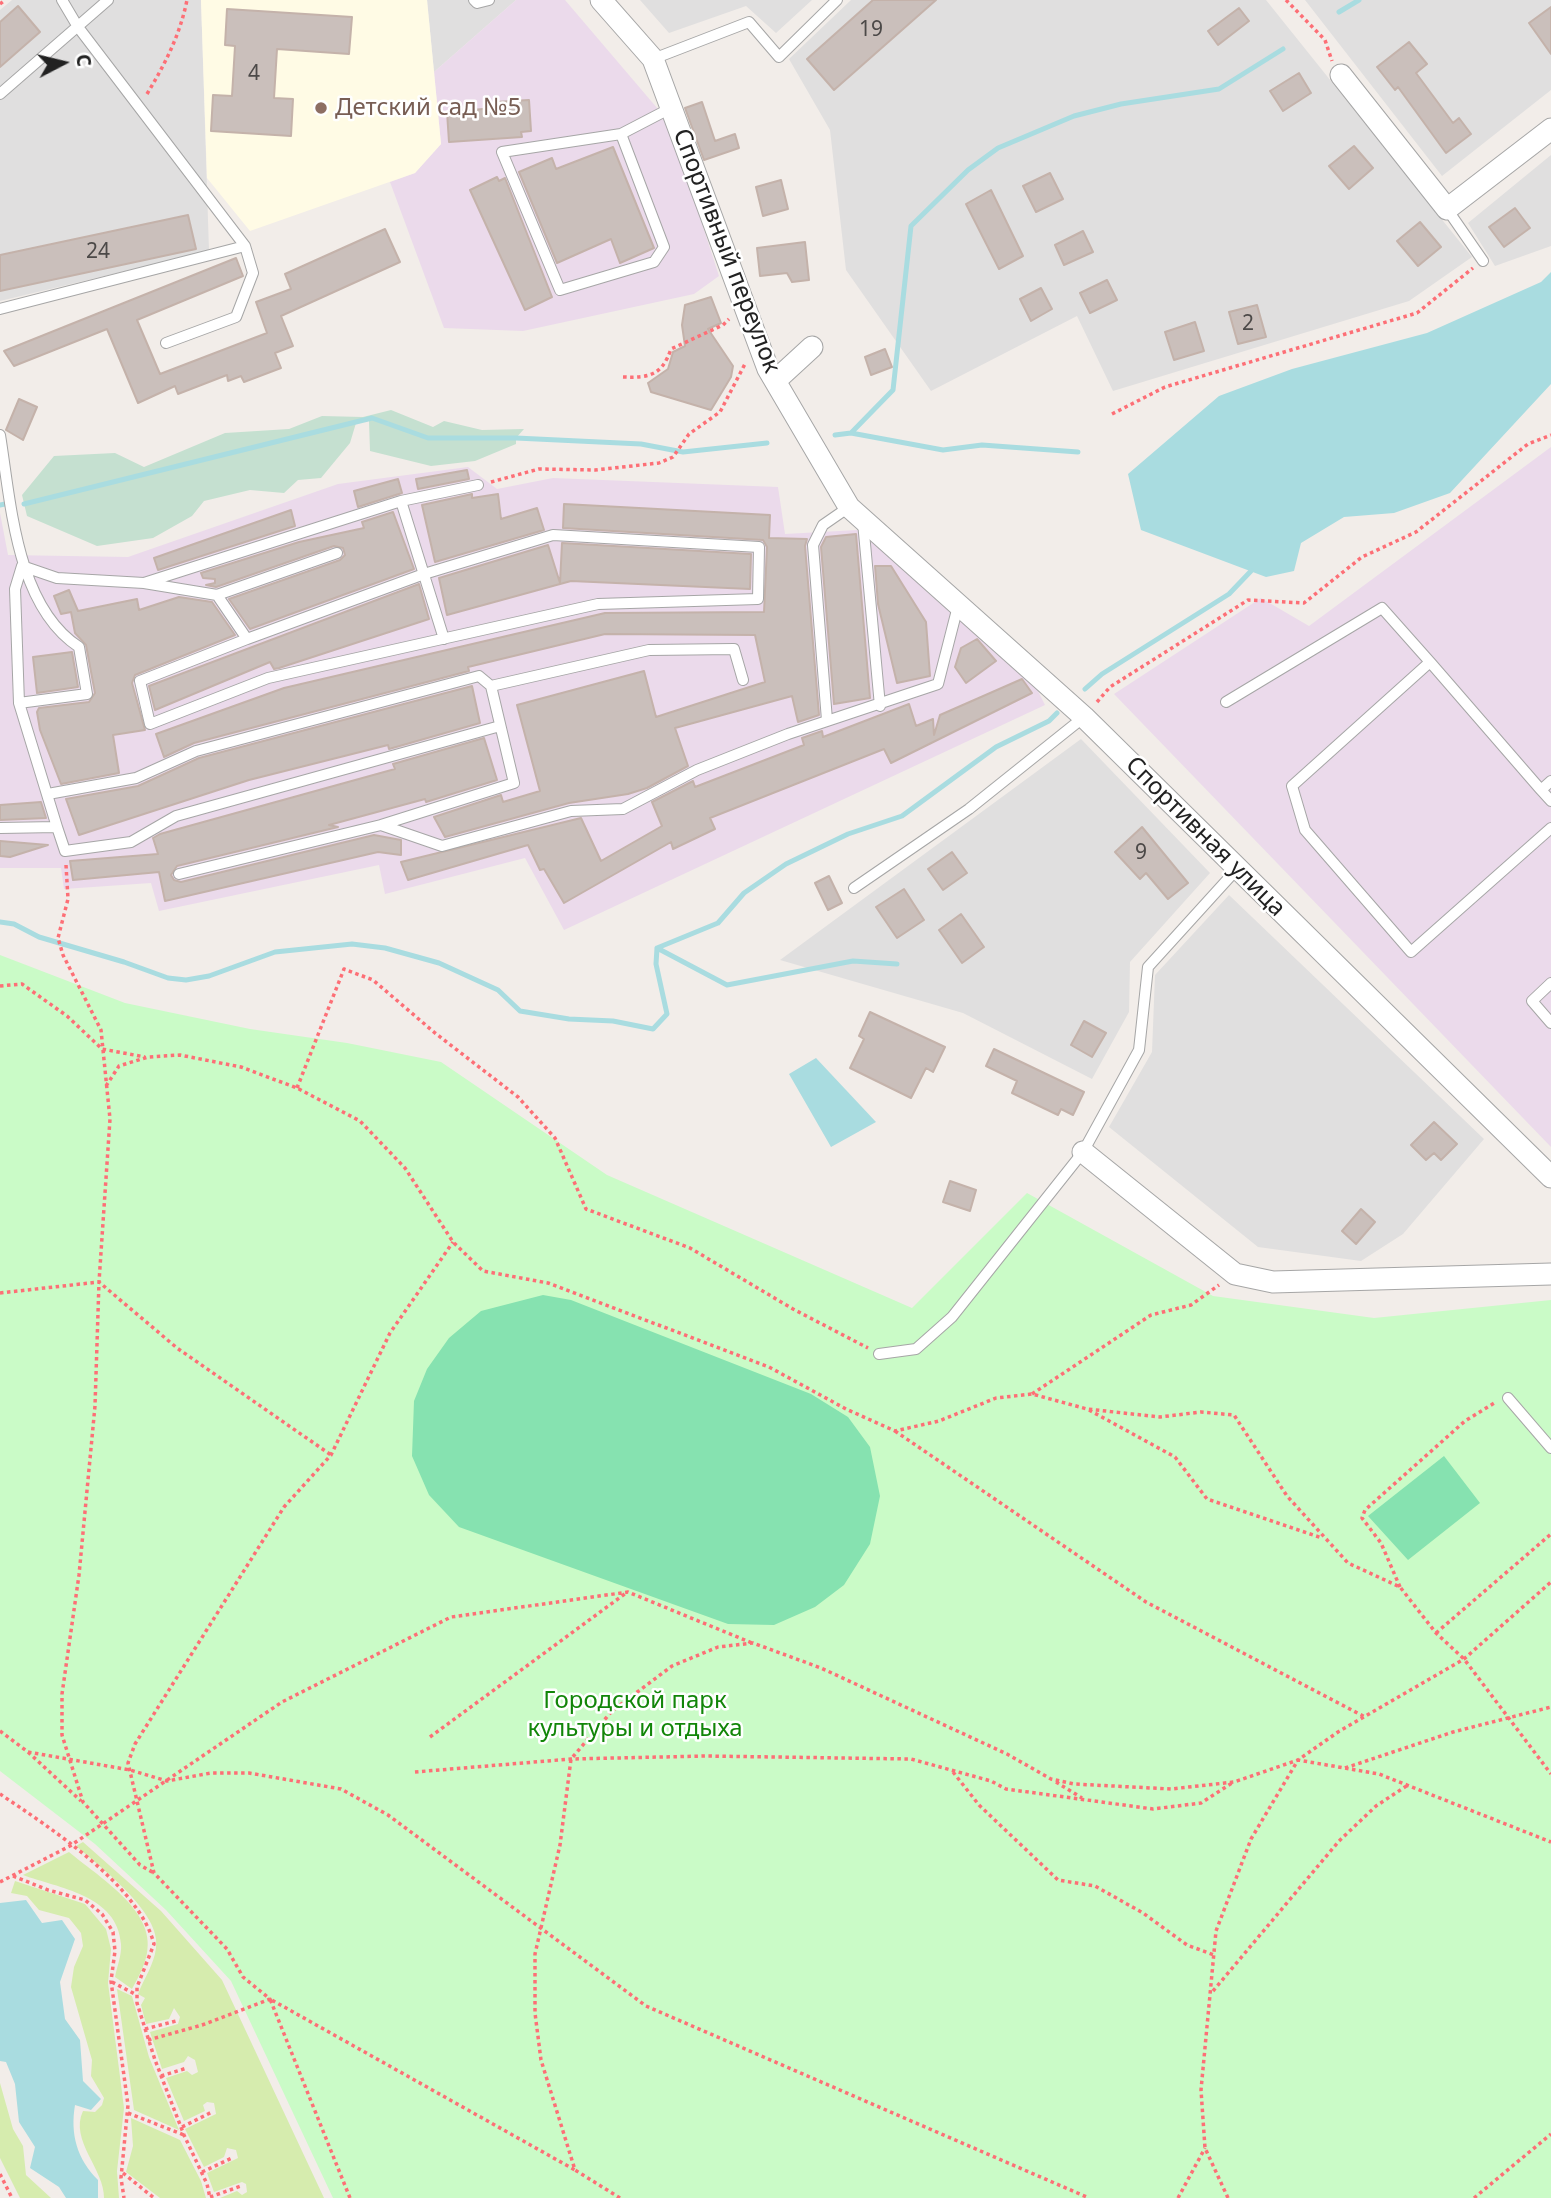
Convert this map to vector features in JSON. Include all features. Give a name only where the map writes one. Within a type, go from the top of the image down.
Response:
[{"type":"street","name":"Спортивный переулок","points":[[601,0],[653,59],[758,343],[775,381],[856,513]]},
{"type":"street","points":[[1341,75],[1447,209],[1551,129]]},
{"type":"street","points":[[775,381],[813,346]]},
{"type":"street","name":"Спортивная улица","points":[[856,513],[959,602],[1084,717],[1551,1177]]},
{"type":"street","points":[[1083,1152],[1235,1274],[1273,1282],[1551,1274]]},
{"type":"lane","points":[[62,0],[78,27],[245,246],[253,273],[236,317],[166,343]]},
{"type":"lane","points":[[0,94],[108,0]]},
{"type":"lane","points":[[474,0],[477,3],[489,0]]},
{"type":"lane","points":[[653,59],[749,22],[779,57],[837,0]]},
{"type":"lane","points":[[621,134],[664,247],[654,262],[560,290],[502,152],[621,134],[671,108]]},
{"type":"lane","points":[[1447,209],[1483,261]]},
{"type":"lane","points":[[0,309],[245,246]]},
{"type":"lane","points":[[0,435],[22,566],[61,635],[79,646],[87,694],[19,703]]},
{"type":"lane","points":[[144,583],[401,501],[478,485]]},
{"type":"lane","points":[[401,501],[444,639]]},
{"type":"lane","points":[[827,720],[813,545],[823,525],[856,513],[880,706]]},
{"type":"lane","points":[[553,535],[759,547],[758,599],[598,604],[268,678],[150,724],[140,681],[424,574],[553,535]]},
{"type":"lane","points":[[22,566],[57,578],[144,583],[217,595],[337,553]]},
{"type":"lane","points":[[22,566],[15,589],[19,703],[65,850],[131,842],[176,816],[500,726]]},
{"type":"lane","points":[[217,595],[247,639]]},
{"type":"lane","points":[[381,825],[442,846],[571,811],[623,809],[697,770],[827,720],[880,706],[938,684],[959,602]]},
{"type":"lane","points":[[1226,702],[1382,608],[1551,801]]},
{"type":"lane","points":[[491,687],[649,650],[734,649],[743,680]]},
{"type":"lane","points":[[1430,662],[1292,786],[1305,830],[1411,952],[1551,828]]},
{"type":"lane","points":[[48,794],[136,778],[195,751],[479,676],[491,687],[514,783],[381,825],[179,874]]},
{"type":"lane","points":[[854,888],[969,809],[1084,717]]},
{"type":"lane","points":[[1541,790],[1551,781]]},
{"type":"lane","points":[[0,828],[57,827]]},
{"type":"lane","points":[[878,1354],[916,1349],[953,1317],[1083,1152],[1139,1050],[1149,967],[1237,869]]},
{"type":"lane","points":[[1551,983],[1532,1001],[1551,1023]]},
{"type":"lane","points":[[1508,1398],[1551,1448]]},
{"type":"path","points":[[0,4],[5,0]]},
{"type":"path","points":[[139,106],[165,63],[182,24],[187,0]]},
{"type":"path","points":[[1286,0],[1325,40],[1330,58],[1341,75]]},
{"type":"path","points":[[1112,414],[1165,387],[1417,313],[1483,261]]},
{"type":"path","points":[[623,377],[654,373],[665,366],[671,349],[723,325],[743,301]]},
{"type":"path","points":[[478,485],[539,469],[594,470],[659,464],[673,457],[689,434],[720,412],[758,343]]},
{"type":"path","points":[[1084,717],[1110,687],[1186,636],[1248,600],[1304,603],[1362,557],[1416,532],[1528,444],[1551,435]]},
{"type":"path","points":[[65,850],[68,899],[58,938],[63,955],[101,1030],[110,1119],[99,1282],[95,1406],[79,1575],[62,1694],[62,1735],[83,1802]]},
{"type":"path","points":[[297,1088],[344,970],[373,980],[435,1033],[519,1097],[555,1138],[586,1209],[690,1248],[793,1309],[878,1354]]},
{"type":"path","points":[[0,986],[22,984],[67,1016],[102,1049],[148,1058]]},
{"type":"path","points":[[106,1086],[119,1066],[148,1058],[180,1055],[241,1067],[297,1088],[360,1121],[405,1168],[453,1242],[483,1271],[548,1283],[769,1367],[846,1409],[895,1431],[1146,1602],[1365,1717]]},
{"type":"path","points":[[154,1873],[128,1763],[135,1744],[284,1507],[331,1455],[390,1333],[453,1242]]},
{"type":"path","points":[[1032,1394],[1151,1315],[1191,1305],[1235,1274]]},
{"type":"path","points":[[0,1293],[99,1282],[177,1348],[331,1455]]},
{"type":"path","points":[[895,1431],[939,1420],[996,1398],[1032,1394],[1087,1409],[1160,1417],[1201,1412],[1234,1415],[1287,1496],[1348,1563],[1400,1587]]},
{"type":"path","points":[[1508,1398],[1485,1406],[1465,1421],[1365,1510],[1362,1518],[1381,1543],[1400,1587],[1436,1633],[1464,1659],[1551,1774]]},
{"type":"path","points":[[1087,1409],[1174,1457],[1207,1499],[1325,1539]]},
{"type":"path","points":[[1436,1633],[1551,1534]]},
{"type":"path","points":[[1051,1779],[1074,1784],[1171,1789],[1234,1782],[1298,1760],[1464,1659],[1551,1582]]},
{"type":"path","points":[[430,1737],[628,1592]]},
{"type":"path","points":[[0,1882],[70,1846],[136,1798],[167,1781],[282,1702],[451,1617],[628,1592],[821,1668],[1007,1754],[1084,1799]]},
{"type":"path","points":[[575,2170],[541,2060],[536,2013],[535,1954],[560,1845],[571,1759],[612,1711],[672,1666],[718,1647],[753,1643]]},
{"type":"path","points":[[1345,1768],[1453,1732],[1551,1707]]},
{"type":"path","points":[[0,1731],[28,1752],[83,1802],[99,1824],[139,1865],[154,1873],[227,1950],[243,1977],[270,1998],[620,2198]]},
{"type":"path","points":[[28,1752],[130,1770],[167,1781],[211,1773],[249,1773],[341,1789],[388,1815],[646,2006],[1089,2198]]},
{"type":"path","points":[[415,1772],[571,1759],[706,1756],[911,1759],[991,1781],[1006,1789],[1153,1809],[1201,1803],[1234,1782]]},
{"type":"path","points":[[1298,1760],[1379,1774],[1551,1842]]},
{"type":"path","points":[[1227,2198],[1205,2148],[1201,2090],[1216,1931],[1251,1839],[1298,1760]]},
{"type":"path","points":[[952,1770],[979,1805],[1058,1880],[1095,1886],[1143,1913],[1187,1945],[1214,1955]]},
{"type":"path","points":[[1212,1992],[1339,1841],[1376,1806],[1408,1785]]},
{"type":"path","points":[[0,1794],[70,1846],[130,1899],[150,1930],[154,1944],[135,1994],[148,2040],[210,2198],[241,2186]]},
{"type":"path","points":[[13,1875],[48,1890],[85,1900],[102,1914],[113,1932],[115,1951],[111,1982],[128,2113],[122,2173],[124,2198]]},
{"type":"path","points":[[111,1982],[135,1994]]},
{"type":"path","points":[[148,2040],[202,2025],[270,1998]]},
{"type":"path","points":[[270,1998],[350,2198]]},
{"type":"path","points":[[145,2029],[176,2021]]},
{"type":"path","points":[[161,2076],[187,2068]]},
{"type":"path","points":[[181,2127],[212,2112]]},
{"type":"path","points":[[128,2113],[184,2135]]},
{"type":"path","points":[[1474,2198],[1551,2134]]},
{"type":"path","points":[[1178,2198],[1205,2148]]},
{"type":"path","points":[[202,2172],[232,2158]]},
{"type":"path","points":[[122,2173],[154,2198]]},
{"type":"path","points":[[0,2174],[12,2198]]},
{"type":"shaded area","points":[[12,0],[201,0],[209,251],[0,301],[0,10]]},
{"type":"shaded area","name":"Детский сад №5","points":[[201,0],[427,0],[441,144],[415,173],[250,231],[207,178]]},
{"type":"shaded area","points":[[427,0],[516,0],[434,72]]},
{"type":"shaded area","points":[[516,0],[565,0],[669,122],[719,276],[694,294],[523,331],[444,328],[390,182],[415,173],[441,144],[434,72]]},
{"type":"shaded area","points":[[640,0],[812,0],[776,33],[746,6],[669,33]]},
{"type":"shaded area","points":[[851,0],[1266,0],[1472,257],[1409,301],[1113,391],[1077,316],[931,391],[846,270],[830,130],[789,59]]},
{"type":"shaded area","points":[[1305,0],[1551,0],[1551,90],[1442,176]]},
{"type":"shaded area","points":[[1551,155],[1551,246],[1495,266],[1468,223]]},
{"type":"shaded area","points":[[1551,447],[1551,1147],[1114,694],[1261,598],[1309,626]]},
{"type":"shaded area","points":[[468,467],[497,489],[553,478],[778,487],[785,534],[857,530],[1030,675],[1045,705],[564,930],[525,858],[385,894],[379,865],[159,911],[151,883],[64,889],[61,868],[0,868],[0,513],[8,555],[128,557],[338,484]]},
{"type":"shaded area","points":[[1081,739],[1210,873],[1130,962],[1129,1012],[1092,1079],[963,1013],[780,960]]},
{"type":"shaded area","points":[[1229,895],[1484,1139],[1403,1234],[1361,1261],[1258,1247],[1109,1127],[1152,1052],[1155,975]]},
{"type":"green space","points":[[391,410],[433,427],[444,421],[482,430],[524,429],[516,438],[516,444],[475,461],[431,466],[370,451],[369,421],[356,423],[350,443],[321,478],[298,480],[284,493],[250,490],[204,501],[192,516],[153,538],[97,546],[27,516],[22,495],[54,456],[115,453],[144,467],[225,433],[289,429],[322,416],[363,417]]},
{"type":"green space","name":"Городской парк культуры и отдыха","points":[[0,955],[125,1003],[250,1029],[347,1043],[441,1062],[607,1175],[912,1308],[1027,1193],[1213,1296],[1374,1318],[1551,1300],[1551,2198],[333,2198],[231,1981],[166,1910],[95,1844],[0,1771]]},
{"type":"green space","points":[[543,1295],[571,1300],[811,1394],[848,1417],[870,1447],[880,1496],[870,1544],[844,1585],[815,1607],[774,1625],[728,1624],[459,1527],[429,1495],[412,1456],[414,1401],[427,1369],[449,1338],[481,1311]]},
{"type":"green space","points":[[1444,1456],[1480,1503],[1408,1560],[1368,1516]]},
{"type":"green space","points":[[83,1842],[161,1911],[222,1980],[324,2198],[220,2198],[237,2191],[242,2195],[247,2192],[246,2184],[242,2182],[214,2192],[207,2173],[238,2158],[236,2150],[227,2148],[224,2157],[204,2167],[185,2129],[216,2114],[214,2103],[207,2102],[203,2105],[205,2111],[184,2121],[166,2078],[187,2071],[192,2075],[198,2072],[195,2060],[188,2056],[184,2062],[162,2069],[150,2032],[178,2024],[180,2017],[174,2008],[169,2019],[146,2024],[141,2005],[145,1998],[138,1994],[153,1960],[155,1934],[140,1906],[76,1846]]},
{"type":"green space","points":[[69,1852],[122,1895],[143,1922],[147,1953],[132,1989],[115,1977],[121,1944],[117,1927],[109,1914],[84,1896],[23,1875]]},
{"type":"green space","points":[[15,1881],[85,1904],[106,1929],[111,1949],[108,1983],[124,2108],[117,2171],[119,2198],[104,2198],[103,2187],[81,2133],[83,2111],[95,2112],[102,2105],[104,2098],[91,2076],[92,2060],[71,1987],[74,1967],[83,1946],[81,1933],[69,1918],[39,1910],[27,1896],[11,1893]]},
{"type":"green space","points":[[117,1989],[132,1996],[149,2057],[179,2130],[134,2110]]},
{"type":"green space","points":[[0,2083],[13,2129],[23,2146],[26,2175],[51,2198],[20,2198],[0,2158]]},
{"type":"green space","points":[[131,2118],[180,2140],[201,2181],[206,2198],[160,2198],[126,2172],[133,2146]]},
{"type":"water","points":[[1551,272],[1551,384],[1450,493],[1394,513],[1344,517],[1301,543],[1294,571],[1266,577],[1141,530],[1128,474],[1219,396],[1292,369],[1427,333],[1541,282]]},
{"type":"water","points":[[816,1058],[876,1122],[831,1147],[789,1074]]},
{"type":"water","points":[[26,1900],[42,1923],[62,1920],[75,1939],[60,1982],[65,2019],[80,2040],[83,2081],[101,2099],[91,2110],[75,2105],[74,2116],[77,2146],[85,2164],[98,2180],[98,2198],[66,2198],[59,2187],[30,2168],[35,2147],[19,2122],[15,2084],[6,2062],[0,2061],[0,1903]]},
{"type":"building","points":[[873,0],[936,0],[834,90],[807,59]]},
{"type":"building","points":[[18,6],[40,32],[0,67],[0,22]]},
{"type":"building","points":[[1551,7],[1551,54],[1529,23]]},
{"type":"building","points":[[1239,8],[1249,21],[1218,45],[1208,31]]},
{"type":"building","points":[[227,9],[352,17],[349,54],[277,49],[274,98],[293,99],[291,136],[211,131],[213,95],[232,96],[235,46],[225,45]]},
{"type":"building","points":[[1409,42],[1427,64],[1416,73],[1453,123],[1459,118],[1471,134],[1446,153],[1398,87],[1395,90],[1377,67]]},
{"type":"building","points":[[1299,73],[1311,93],[1283,111],[1270,91]]},
{"type":"building","points":[[529,100],[531,131],[521,132],[522,137],[449,142],[447,112],[495,108],[495,102]]},
{"type":"building","points":[[702,102],[715,141],[735,134],[739,148],[704,160],[685,108]]},
{"type":"building","points":[[1354,146],[1373,168],[1349,189],[1329,166]]},
{"type":"building","points":[[613,147],[654,248],[620,263],[611,239],[557,263],[519,172],[552,158],[556,169]]},
{"type":"building","points":[[1050,173],[1063,199],[1036,212],[1023,186]]},
{"type":"building","points":[[497,177],[499,181],[505,178],[552,297],[525,310],[470,190]]},
{"type":"building","points":[[781,180],[788,209],[763,216],[756,187]]},
{"type":"building","points":[[991,190],[1023,256],[999,269],[966,204]]},
{"type":"building","points":[[1515,208],[1530,228],[1504,247],[1489,227]]},
{"type":"building","points":[[188,215],[196,249],[0,291],[0,255]]},
{"type":"building","points":[[1420,222],[1441,247],[1418,266],[1397,241]]},
{"type":"building","points":[[385,229],[400,262],[281,316],[293,346],[275,353],[281,368],[244,382],[241,376],[228,381],[227,375],[178,394],[175,386],[138,403],[107,329],[14,366],[4,351],[236,258],[243,276],[137,320],[160,374],[267,333],[256,302],[291,289],[285,274]]},
{"type":"building","points":[[1083,231],[1093,252],[1064,265],[1055,245]]},
{"type":"building","points":[[805,242],[809,280],[792,282],[787,273],[760,276],[757,248]]},
{"type":"building","points":[[1107,280],[1117,300],[1090,313],[1080,293]]},
{"type":"building","points":[[1041,288],[1052,309],[1031,321],[1020,299]]},
{"type":"building","points":[[711,297],[721,323],[708,329],[733,366],[731,377],[711,410],[651,392],[648,383],[668,369],[673,352],[685,346],[682,325],[685,305]]},
{"type":"building","points":[[1257,305],[1266,337],[1238,344],[1229,312]]},
{"type":"building","points":[[1195,322],[1204,351],[1174,360],[1165,332]]},
{"type":"building","points":[[885,349],[892,367],[871,375],[865,357]]},
{"type":"building","points":[[19,399],[37,407],[23,440],[6,430]]},
{"type":"building","points":[[467,470],[469,479],[418,489],[416,479]]},
{"type":"building","points":[[398,479],[402,493],[358,507],[354,491]]},
{"type":"building","points":[[472,494],[472,498],[498,494],[501,519],[537,508],[544,530],[435,562],[422,505]]},
{"type":"building","points":[[564,504],[770,515],[769,538],[807,539],[805,546],[819,715],[798,722],[792,696],[675,728],[688,766],[647,788],[628,794],[569,803],[445,837],[434,817],[501,795],[503,802],[540,791],[517,705],[644,671],[656,717],[765,682],[755,635],[605,634],[468,667],[469,671],[194,743],[164,757],[156,734],[284,688],[605,613],[764,612],[767,547],[763,540],[563,528]]},
{"type":"building","points":[[291,510],[295,526],[158,570],[154,558]]},
{"type":"building","points":[[393,512],[414,569],[250,629],[229,599],[340,560],[345,555],[343,548],[334,546],[216,587],[206,585],[215,583],[215,579],[203,578],[201,573],[299,542],[364,528],[362,522]]},
{"type":"building","points":[[856,534],[870,698],[834,704],[821,547],[826,537]]},
{"type":"building","points":[[562,543],[751,554],[750,589],[571,581],[447,615],[439,578],[548,545],[560,583]]},
{"type":"building","points":[[875,566],[891,566],[926,622],[930,676],[897,683],[878,604]]},
{"type":"building","points":[[419,584],[429,619],[279,668],[274,669],[270,662],[155,710],[149,686]]},
{"type":"building","points":[[69,590],[78,611],[137,599],[139,610],[179,597],[212,602],[235,635],[135,675],[132,683],[145,730],[113,735],[119,773],[61,784],[40,730],[37,712],[39,708],[89,702],[95,693],[86,645],[75,633],[71,612],[61,614],[54,596]]},
{"type":"building","points":[[977,639],[996,661],[966,683],[955,667],[961,648]]},
{"type":"building","points":[[72,652],[78,687],[37,693],[33,657]]},
{"type":"building","points":[[1022,679],[1032,693],[891,763],[884,749],[710,818],[715,829],[673,849],[671,842],[564,903],[544,869],[540,870],[528,845],[408,880],[401,862],[581,818],[601,861],[662,826],[652,802],[693,781],[695,787],[804,745],[802,738],[822,731],[823,737],[909,704],[916,726],[933,719],[934,735],[940,715]]},
{"type":"building","points":[[472,686],[480,723],[389,749],[388,745],[249,780],[79,835],[66,799],[138,786],[199,758]]},
{"type":"building","points":[[484,738],[497,780],[426,802],[425,799],[329,825],[338,827],[177,866],[171,875],[174,880],[181,882],[374,835],[401,840],[401,855],[378,852],[165,901],[159,872],[73,880],[70,861],[158,854],[153,838],[160,834],[395,769],[393,764]]},
{"type":"building","points":[[41,802],[46,818],[0,820],[0,805]]},
{"type":"building","points":[[1142,827],[1188,883],[1168,899],[1146,873],[1140,879],[1115,852]]},
{"type":"building","points":[[0,841],[48,845],[10,857],[0,856]]},
{"type":"building","points":[[952,852],[967,873],[943,890],[928,869]]},
{"type":"building","points":[[829,876],[842,903],[828,910],[815,883]]},
{"type":"building","points":[[904,889],[924,920],[897,938],[876,907]]},
{"type":"building","points":[[961,914],[984,947],[962,963],[939,930]]},
{"type":"building","points":[[870,1012],[945,1047],[933,1072],[926,1068],[911,1098],[850,1068],[864,1039],[859,1036]]},
{"type":"building","points":[[1084,1021],[1106,1033],[1092,1057],[1071,1045]]},
{"type":"building","points":[[994,1049],[1084,1092],[1073,1115],[1061,1109],[1058,1115],[1012,1093],[1017,1081],[986,1066]]},
{"type":"building","points":[[1434,1122],[1457,1144],[1441,1160],[1434,1153],[1426,1160],[1411,1145]]},
{"type":"building","points":[[950,1181],[976,1190],[970,1211],[943,1202]]},
{"type":"building","points":[[1361,1209],[1375,1222],[1356,1244],[1342,1231]]},
{"type":"waterway","points":[[1339,12],[1359,0]]},
{"type":"waterway","points":[[851,433],[893,390],[911,226],[968,170],[998,148],[1074,116],[1121,104],[1219,89],[1283,49]]},
{"type":"waterway","points":[[24,504],[372,418],[428,438],[516,438],[641,444],[683,452],[767,443]]},
{"type":"waterway","points":[[835,435],[851,433],[943,450],[982,445],[1078,452]]},
{"type":"waterway","points":[[0,505],[5,504]]},
{"type":"waterway","points":[[1085,689],[1102,674],[1229,594],[1251,571]]},
{"type":"waterway","points":[[0,922],[14,924],[39,937],[168,978],[186,980],[209,976],[275,952],[352,944],[385,948],[439,963],[498,990],[520,1011],[569,1019],[613,1021],[653,1029],[667,1014],[656,964],[657,948],[718,923],[744,893],[786,864],[848,834],[902,816],[996,747],[1049,721],[1057,713]]},
{"type":"waterway","points":[[657,948],[727,985],[853,961],[897,964]]},
{"type":"place","name":"Детский сад №5","points":[[321,108]]}]
